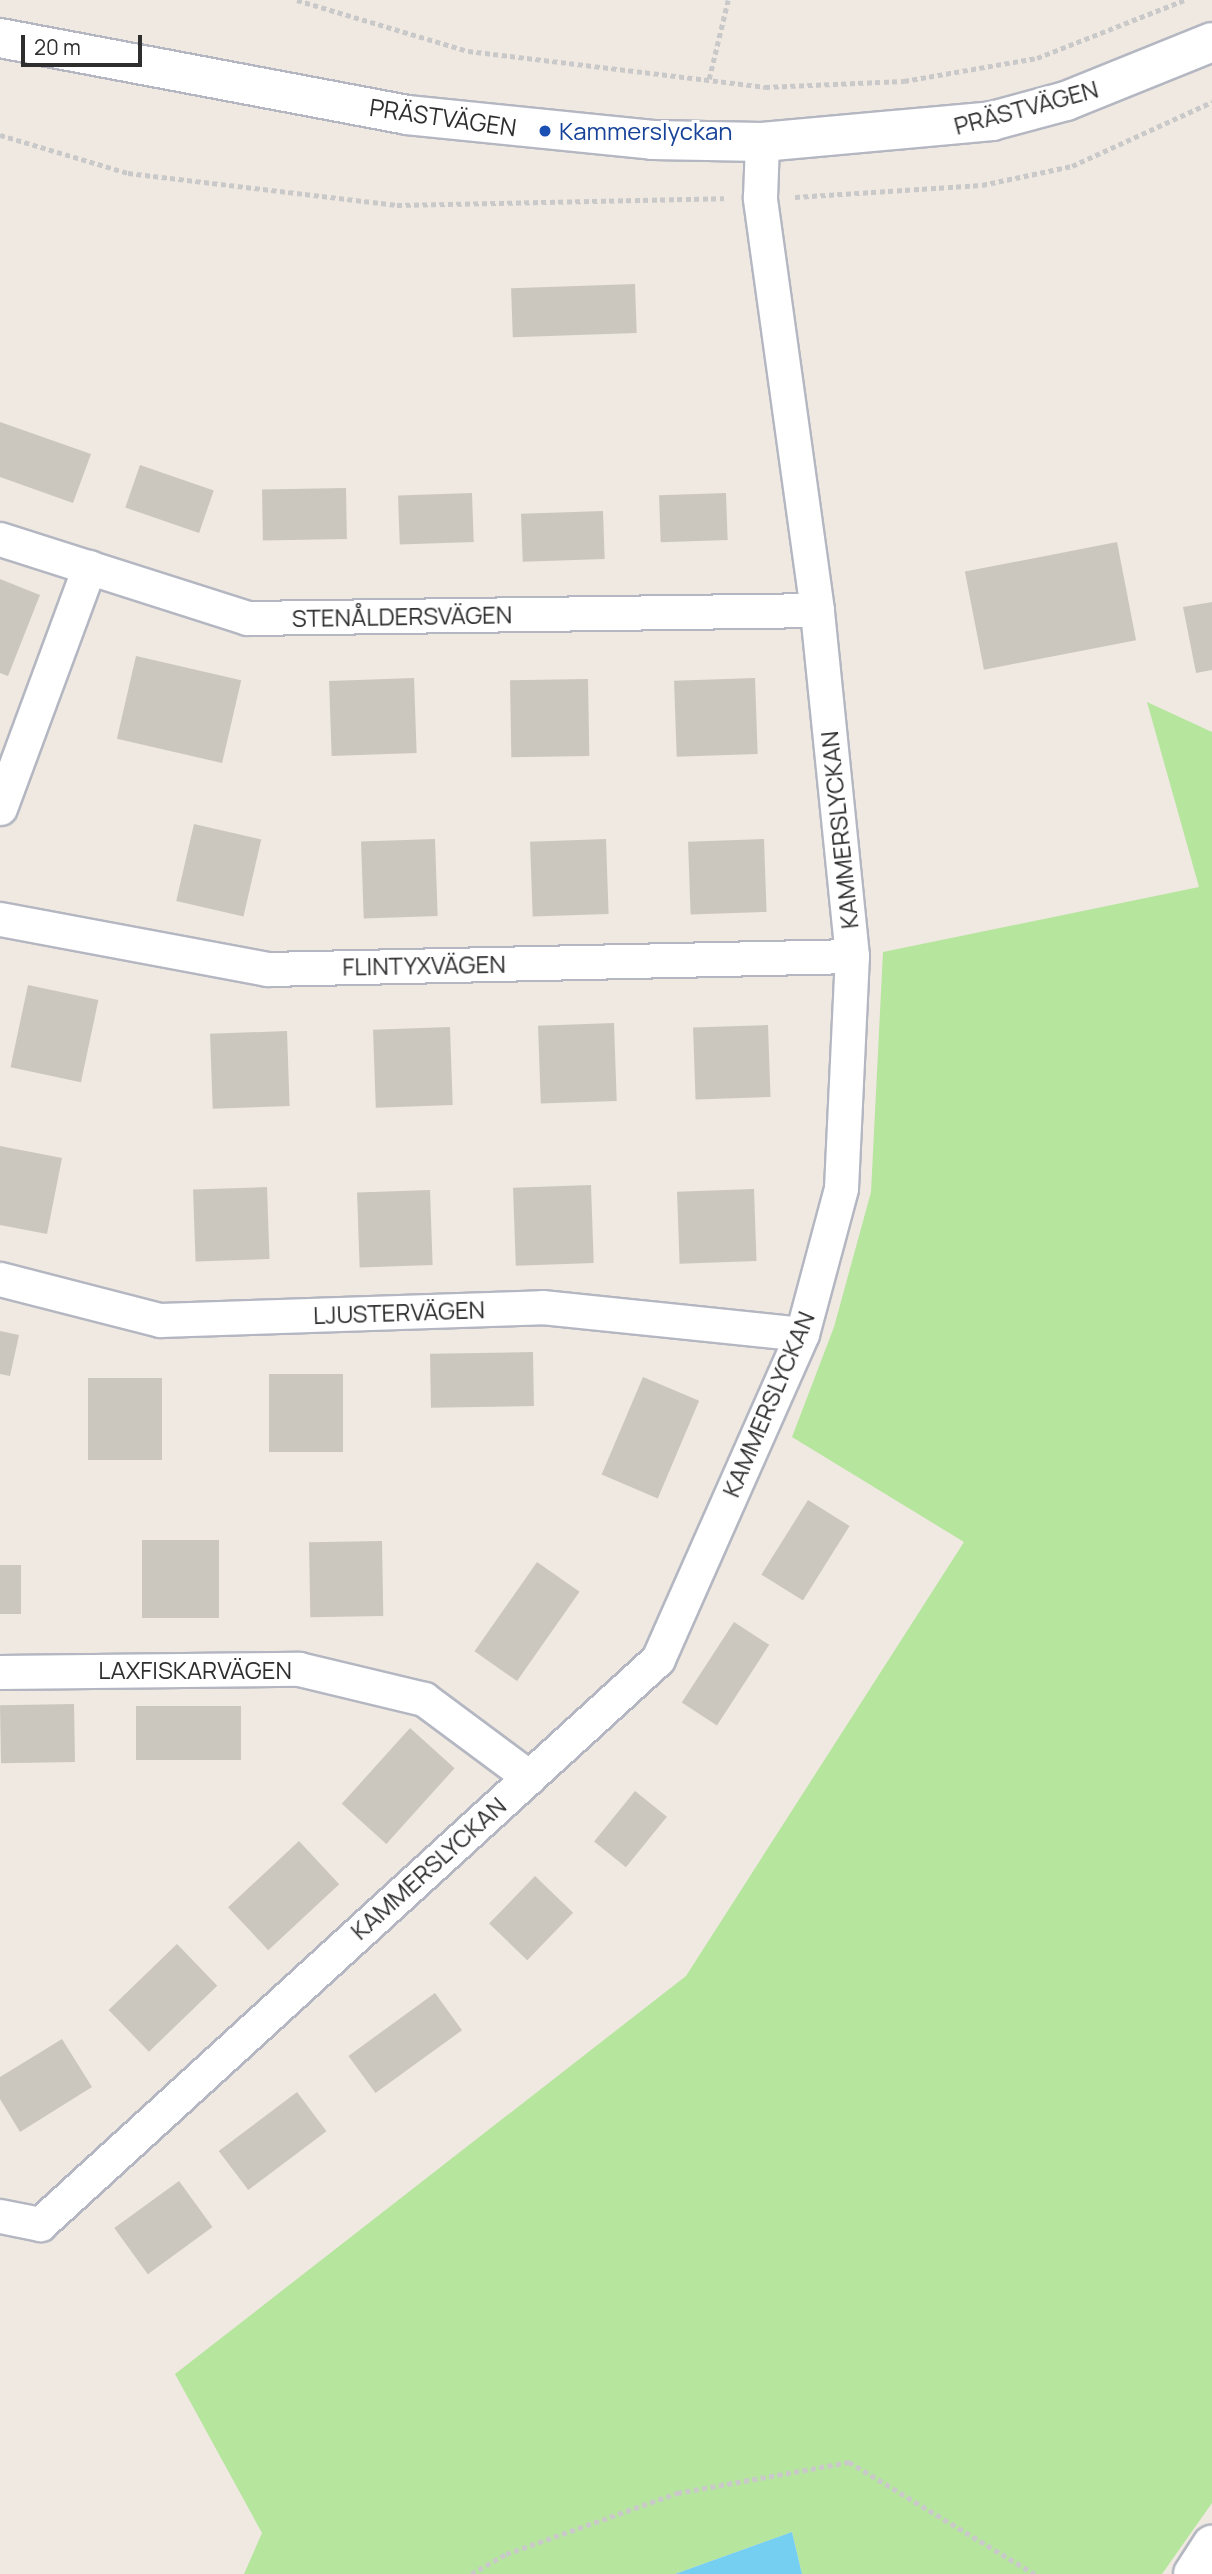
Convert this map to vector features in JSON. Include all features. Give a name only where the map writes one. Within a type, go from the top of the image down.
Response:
[{"type":"street","name":"PRÄSTVÄGEN","points":[[0,38],[407,115],[653,140],[762,142],[992,121],[1066,101],[1212,42]]},
{"type":"street","name":"KAMMERSLYCKAN","points":[[0,2216],[40,2224],[658,1659],[802,1334],[841,1188],[852,956],[817,610],[760,197],[762,142]]},
{"type":"street","name":"STENÅLDERSVÄGEN","points":[[0,539],[247,618],[817,610]]},
{"type":"street","points":[[0,808],[89,568]]},
{"type":"street","name":"FLINTYXVÄGEN","points":[[0,919],[267,969],[852,956]]},
{"type":"street","name":"LJUSTERVÄGEN","points":[[0,1279],[160,1320],[542,1307],[802,1334]]},
{"type":"street","name":"LAXFISKARVÄGEN","points":[[0,1672],[299,1669],[424,1699],[529,1777]]},
{"type":"street","points":[[1193,2574],[1212,2545]]},
{"type":"path","points":[[297,0],[468,51],[765,87],[904,81],[1037,58],[1184,0]]},
{"type":"path","points":[[709,79],[728,0]]},
{"type":"path","points":[[0,135],[128,173],[397,205],[760,197],[982,185],[1072,166],[1212,102]]},
{"type":"path","points":[[471,2574],[506,2554],[677,2493],[849,2462],[1035,2574]]},
{"type":"green space","points":[[1147,702],[1212,732],[1212,2503],[1162,2574],[802,2574],[792,2532],[675,2574],[244,2574],[262,2533],[175,2374],[686,1976],[964,1542],[792,1437],[834,1327],[871,1192],[883,952],[1199,887]]},
{"type":"water","points":[[792,2532],[802,2574],[675,2574]]},
{"type":"building","points":[[635,284],[637,333],[513,337],[511,288]]},
{"type":"building","points":[[0,422],[91,454],[73,503],[0,477]]},
{"type":"building","points":[[140,465],[214,490],[199,533],[125,508]]},
{"type":"building","points":[[346,488],[347,539],[263,540],[262,489]]},
{"type":"building","points":[[472,493],[474,542],[400,545],[398,496]]},
{"type":"building","points":[[726,493],[728,540],[661,542],[659,495]]},
{"type":"building","points":[[603,511],[605,559],[523,562],[521,514]]},
{"type":"building","points":[[1117,542],[1136,640],[984,670],[965,572]]},
{"type":"building","points":[[0,579],[40,595],[8,676],[0,673]]},
{"type":"building","points":[[1212,602],[1212,670],[1196,673],[1183,607]]},
{"type":"building","points":[[136,656],[241,680],[222,763],[117,739]]},
{"type":"building","points":[[414,678],[417,753],[332,756],[329,681]]},
{"type":"building","points":[[755,678],[758,754],[677,757],[674,681]]},
{"type":"building","points":[[588,679],[589,756],[511,757],[510,680]]},
{"type":"building","points":[[194,824],[261,840],[243,916],[176,901]]},
{"type":"building","points":[[435,839],[438,916],[364,919],[361,842]]},
{"type":"building","points":[[606,839],[609,914],[533,917],[530,842]]},
{"type":"building","points":[[764,839],[767,912],[691,915],[688,842]]},
{"type":"building","points":[[28,985],[98,1000],[81,1082],[11,1067]]},
{"type":"building","points":[[614,1023],[617,1101],[541,1104],[538,1026]]},
{"type":"building","points":[[768,1025],[771,1097],[696,1100],[693,1028]]},
{"type":"building","points":[[450,1027],[453,1105],[376,1108],[373,1030]]},
{"type":"building","points":[[287,1031],[290,1106],[213,1109],[210,1034]]},
{"type":"building","points":[[0,1146],[62,1158],[47,1234],[0,1225]]},
{"type":"building","points":[[591,1185],[594,1263],[516,1266],[513,1188]]},
{"type":"building","points":[[267,1187],[270,1259],[196,1262],[193,1190]]},
{"type":"building","points":[[754,1189],[757,1261],[680,1264],[677,1192]]},
{"type":"building","points":[[430,1190],[433,1265],[360,1268],[357,1193]]},
{"type":"building","points":[[0,1331],[19,1335],[10,1376],[0,1374]]},
{"type":"building","points":[[533,1352],[534,1406],[431,1408],[430,1354]]},
{"type":"building","points":[[269,1374],[343,1374],[343,1452],[269,1452]]},
{"type":"building","points":[[643,1377],[699,1401],[658,1498],[602,1475]]},
{"type":"building","points":[[88,1378],[162,1378],[162,1460],[88,1460]]},
{"type":"building","points":[[808,1500],[850,1526],[803,1601],[761,1575]]},
{"type":"building","points":[[142,1540],[219,1540],[219,1618],[142,1618]]},
{"type":"building","points":[[382,1541],[383,1616],[310,1617],[309,1542]]},
{"type":"building","points":[[537,1562],[580,1592],[517,1681],[474,1651]]},
{"type":"building","points":[[0,1565],[21,1565],[21,1614],[0,1614]]},
{"type":"building","points":[[734,1622],[769,1645],[717,1725],[682,1703]]},
{"type":"building","points":[[74,1704],[75,1762],[1,1763],[0,1705]]},
{"type":"building","points":[[136,1706],[241,1706],[241,1760],[136,1760]]},
{"type":"building","points":[[410,1728],[455,1768],[386,1844],[342,1804]]},
{"type":"building","points":[[635,1791],[667,1817],[626,1867],[594,1842]]},
{"type":"building","points":[[299,1841],[339,1884],[268,1950],[228,1907]]},
{"type":"building","points":[[535,1876],[573,1913],[527,1960],[489,1923]]},
{"type":"building","points":[[177,1944],[217,1986],[149,2052],[109,2010]]},
{"type":"building","points":[[435,1993],[462,2030],[375,2093],[348,2056]]},
{"type":"building","points":[[62,2039],[92,2087],[20,2132],[0,2099],[0,2077]]},
{"type":"building","points":[[297,2092],[326,2131],[248,2190],[219,2151]]},
{"type":"building","points":[[179,2181],[213,2227],[148,2274],[114,2228]]},
{"type":"place","name":"Kammerslyckan","points":[[545,131]]}]
